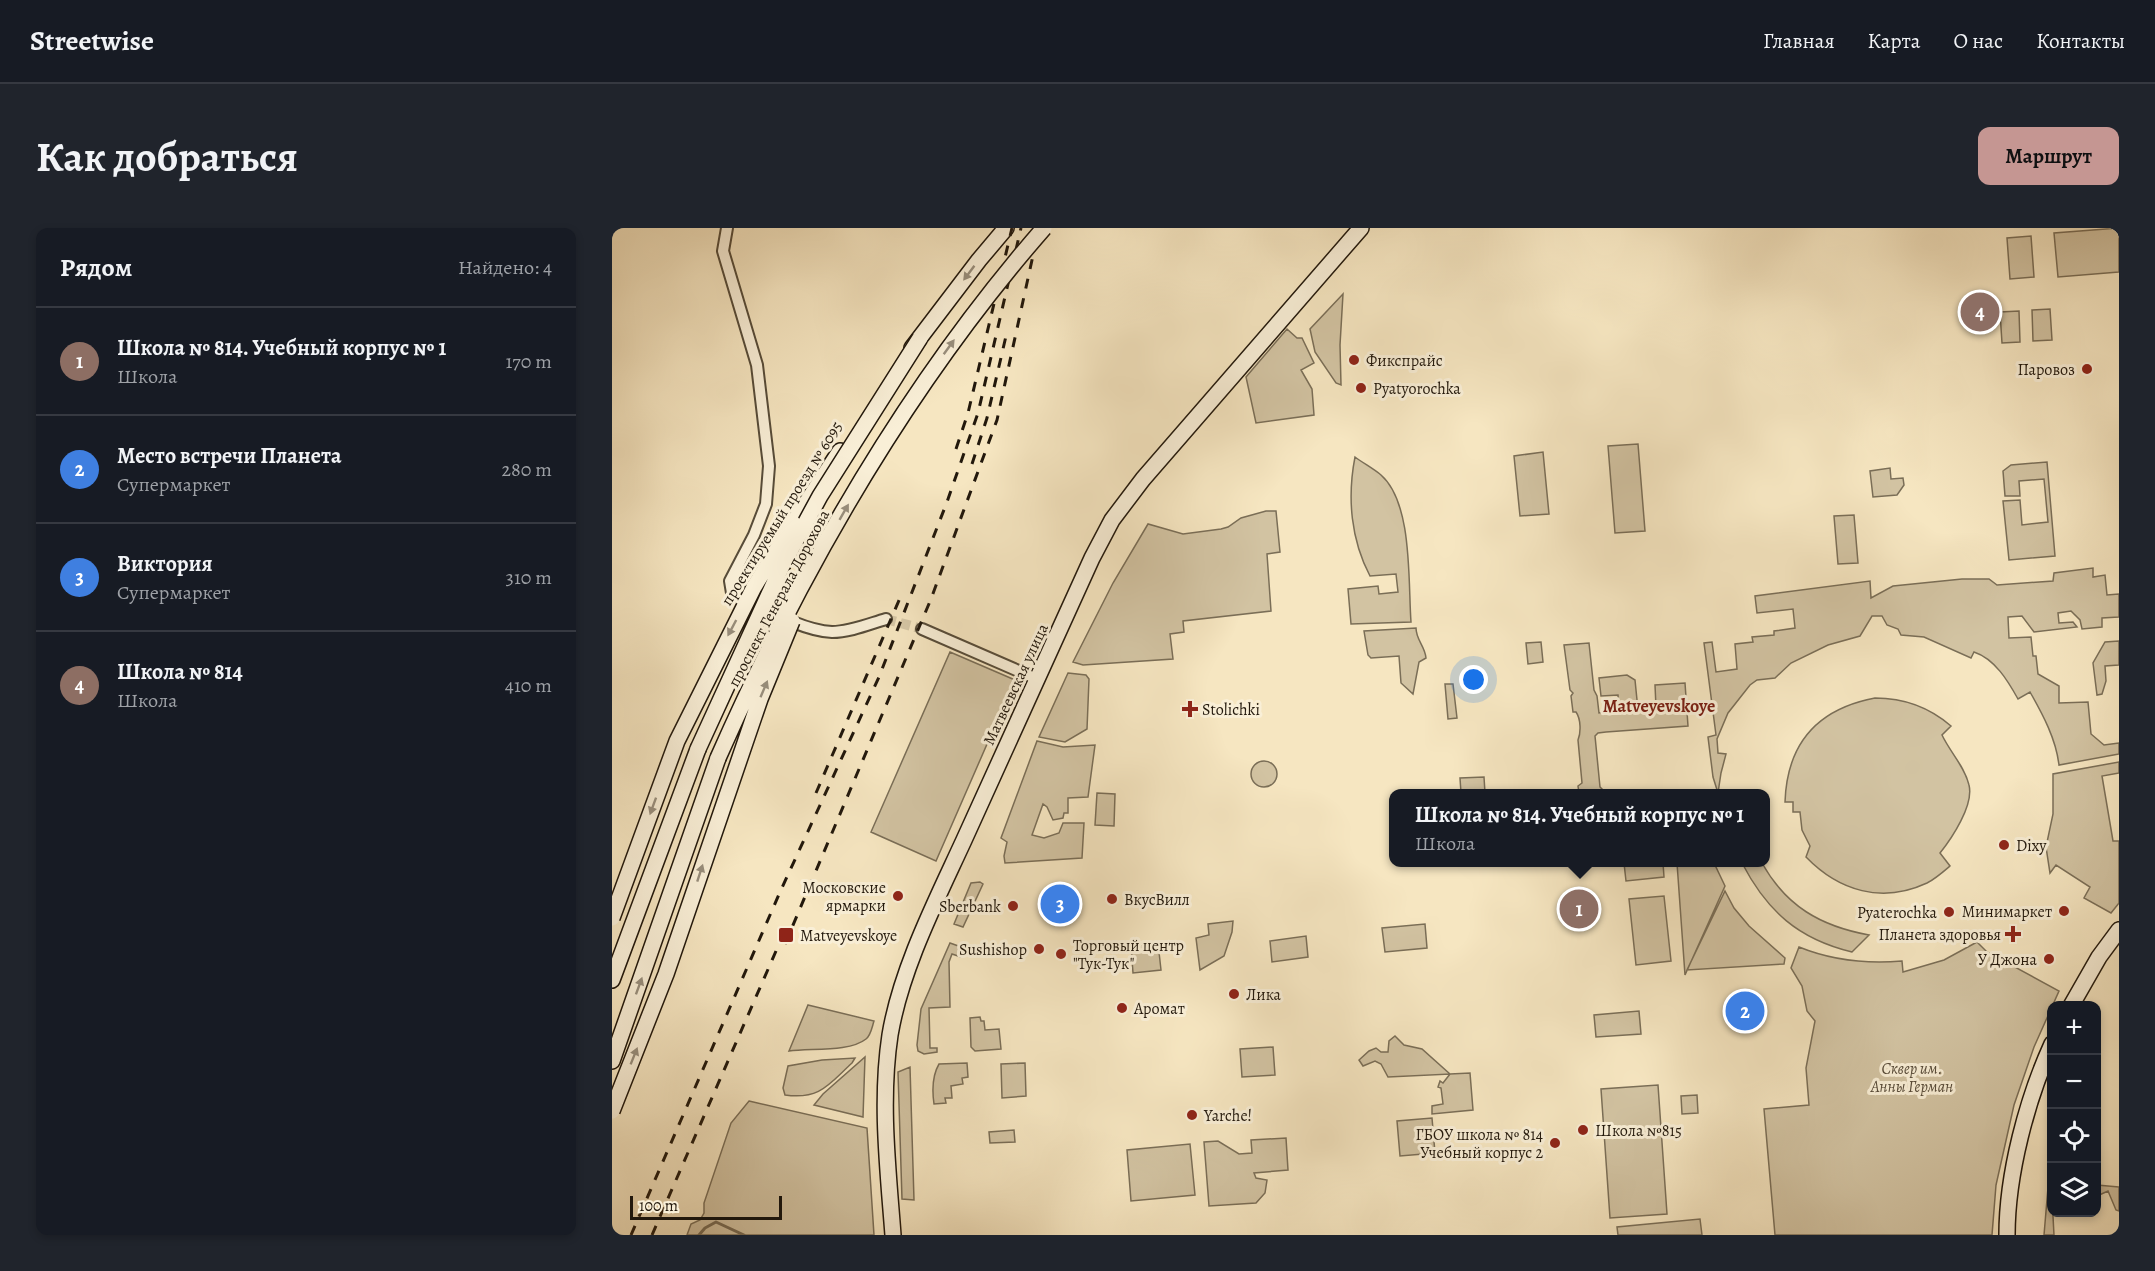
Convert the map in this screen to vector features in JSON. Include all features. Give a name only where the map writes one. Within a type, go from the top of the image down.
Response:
[{"type":"main road","name":"проспект Генерала Дорохова","points":[[612,980],[698,750],[781,568],[820,495],[920,338],[1006,228]]},
{"type":"main road","name":"проспект Генерала Дорохова","points":[[612,1061],[718,758],[774,637],[888,438],[936,365],[994,286],[1044,228]]},
{"type":"main road","name":"Матвеевская улица","points":[[893,1235],[885,1098],[893,1019],[906,976],[924,931],[1037,679],[1105,533],[1123,505],[1168,449],[1361,228]]},
{"type":"main road","name":"проектируемый проезд № 6095","points":[[612,918],[677,741],[754,587],[883,385],[920,338]]},
{"type":"main road","points":[[612,1111],[666,974],[760,699],[815,562]]},
{"type":"main road","points":[[2073,1001],[2099,957],[2119,930]]},
{"type":"main road","points":[[2007,1235],[2015,1159],[2038,1078],[2047,1055]]},
{"type":"street","points":[[726,228],[723,251],[757,365],[769,466],[766,504],[754,535],[730,580],[732,593],[809,629],[833,632],[886,619]]},
{"type":"street","points":[[922,629],[1037,679]]},
{"type":"green space","points":[[2119,228],[2119,272],[2058,277],[2054,233]]},
{"type":"green space","points":[[2031,236],[2034,277],[2010,279],[2007,238]]},
{"type":"green space","points":[[1343,294],[1340,345],[1341,385],[1336,383],[1315,352],[1310,329]]},
{"type":"green space","points":[[2050,309],[2052,340],[2033,341],[2032,310]]},
{"type":"green space","points":[[2019,311],[2020,342],[2002,343],[2000,312]]},
{"type":"green space","points":[[1287,329],[1297,338],[1302,338],[1314,363],[1301,370],[1312,389],[1314,415],[1256,423],[1246,377]]},
{"type":"green space","points":[[1638,444],[1645,531],[1615,533],[1608,446]]},
{"type":"green space","points":[[1543,452],[1549,514],[1520,516],[1514,456]]},
{"type":"green space","points":[[1355,457],[1381,475],[1399,504],[1407,544],[1411,622],[1351,624],[1348,589],[1378,586],[1379,594],[1398,592],[1396,574],[1370,576],[1359,548],[1351,503]]},
{"type":"green space","points":[[2047,462],[2055,556],[2009,560],[2003,501],[2020,500],[2022,525],[2048,522],[2044,479],[2019,481],[2020,496],[2005,496],[2003,471],[2011,465]]},
{"type":"green space","points":[[1890,468],[1891,479],[1903,478],[1904,485],[1897,495],[1873,497],[1870,471]]},
{"type":"green space","points":[[1266,511],[1276,511],[1280,552],[1267,554],[1271,611],[1183,621],[1184,632],[1170,634],[1173,659],[1083,665],[1073,662],[1113,583],[1148,524],[1183,534],[1221,529],[1241,518]]},
{"type":"green space","points":[[1854,515],[1858,563],[1838,564],[1834,516]]},
{"type":"green space","points":[[2093,568],[2093,577],[2105,575],[2107,595],[2119,594],[2119,617],[2102,618],[2102,627],[2082,629],[2080,620],[2071,611],[2058,613],[2059,623],[2073,622],[2077,627],[2034,632],[2022,616],[2008,617],[2009,638],[2031,637],[2038,674],[2059,686],[2059,703],[2088,702],[2091,734],[2104,745],[2119,743],[2119,754],[2059,765],[2052,737],[2030,692],[2018,699],[2000,671],[1982,655],[1974,652],[1971,658],[1924,637],[1901,635],[1898,629],[1887,625],[1882,616],[1872,616],[1860,636],[1828,645],[1791,663],[1775,678],[1757,680],[1750,685],[1728,713],[1717,739],[1718,753],[1726,754],[1717,789],[1708,737],[1716,735],[1704,643],[1712,642],[1716,672],[1737,669],[1735,644],[1753,642],[1752,637],[1774,635],[1774,631],[1795,628],[1793,609],[1757,613],[1755,596],[1870,581],[1871,598],[1893,586],[1962,579],[1989,579],[1997,585],[2053,581],[2054,573]]},
{"type":"green space","points":[[1416,628],[1426,658],[1419,662],[1413,694],[1401,683],[1399,656],[1371,658],[1368,655],[1364,631]]},
{"type":"green space","points":[[2119,641],[2119,665],[2105,666],[2106,681],[2102,694],[2097,695],[2093,663],[2105,642]]},
{"type":"green space","points":[[1541,642],[1543,662],[1528,664],[1526,643]]},
{"type":"green space","points":[[1589,643],[1599,713],[1619,710],[1618,695],[1601,696],[1599,678],[1627,675],[1635,680],[1638,710],[1656,707],[1655,685],[1685,683],[1688,726],[1606,732],[1595,736],[1602,789],[1578,789],[1578,786],[1582,783],[1578,740],[1580,722],[1576,712],[1573,712],[1571,696],[1573,693],[1570,690],[1564,645]]},
{"type":"green space","points":[[950,652],[1015,680],[936,861],[871,832]]},
{"type":"green space","points":[[1068,673],[1086,675],[1089,679],[1087,729],[1065,742],[1039,737]]},
{"type":"green space","points":[[1445,684],[1453,684],[1457,718],[1448,719]]},
{"type":"green space","points":[[1875,698],[1916,705],[1943,719],[1951,726],[1942,735],[1964,772],[1970,793],[1956,830],[1940,853],[1950,866],[1927,883],[1894,893],[1862,891],[1847,886],[1819,869],[1806,857],[1810,846],[1802,830],[1800,812],[1793,812],[1793,802],[1785,802],[1792,762],[1809,732],[1822,720],[1837,711]]},
{"type":"green space","points":[[1037,741],[1063,747],[1095,745],[1088,797],[1068,798],[1068,813],[1064,813],[1063,818],[1053,820],[1047,807],[1043,804],[1032,835],[1044,838],[1059,833],[1063,823],[1084,823],[1082,858],[1005,863],[1007,842],[1001,838]]},
{"type":"green space","points":[[1264,761],[1273,765],[1277,774],[1273,783],[1264,787],[1255,783],[1251,774],[1255,765]]},
{"type":"green space","points":[[2119,762],[2119,773],[2102,776],[2113,841],[2119,841],[2119,903],[2111,913],[2084,898],[2090,887],[2056,865],[2050,873],[2046,847],[2053,814],[2053,774]]},
{"type":"green space","points":[[1484,777],[1485,789],[1461,789],[1460,778]]},
{"type":"green space","points":[[1097,793],[1115,794],[1114,826],[1095,825]]},
{"type":"green space","points":[[1624,867],[1663,867],[1664,877],[1626,881]]},
{"type":"green space","points":[[1677,867],[1716,867],[1725,886],[1685,975]]},
{"type":"green space","points":[[1744,867],[1764,867],[1782,891],[1806,912],[1835,926],[1869,935],[1852,952],[1816,939],[1786,921],[1762,895]]},
{"type":"green space","points":[[971,883],[983,884],[963,927],[954,924]]},
{"type":"green space","points":[[1725,891],[1734,908],[1749,926],[1785,958],[1784,964],[1687,970]]},
{"type":"green space","points":[[1664,896],[1671,961],[1636,965],[1629,899]]},
{"type":"green space","points":[[1233,921],[1224,956],[1200,970],[1196,938],[1209,935],[1208,924]]},
{"type":"green space","points":[[1425,924],[1427,948],[1385,952],[1382,928]]},
{"type":"green space","points":[[1306,936],[1308,957],[1272,962],[1270,941]]},
{"type":"green space","name":"Сквер им. Анны Герман","points":[[1977,942],[1987,952],[2059,991],[2055,1001],[2047,1001],[2047,1018],[2034,1047],[2014,1105],[1996,1185],[1992,1235],[1775,1235],[1764,1109],[1809,1105],[1806,1068],[1815,1021],[1807,1011],[1802,986],[1791,968],[1799,947],[1849,960],[1902,961],[1903,972],[1944,960]]},
{"type":"green space","points":[[950,943],[964,948],[961,957],[952,954],[949,962],[950,1007],[929,1008],[930,1048],[937,1048],[937,1052],[924,1054],[918,1051],[917,1045],[921,1009]]},
{"type":"green space","points":[[1158,943],[1161,970],[1133,973],[1131,946]]},
{"type":"green space","points":[[808,1005],[874,1021],[870,1033],[866,1039],[850,1046],[789,1051]]},
{"type":"green space","points":[[1639,1011],[1641,1034],[1596,1037],[1594,1015]]},
{"type":"green space","points":[[980,1017],[981,1021],[984,1021],[985,1030],[999,1029],[1001,1049],[975,1051],[971,1047],[970,1018]]},
{"type":"green space","points":[[1395,1036],[1404,1045],[1422,1049],[1450,1074],[1388,1077],[1381,1064],[1375,1061],[1363,1066],[1359,1060],[1376,1048],[1381,1052],[1388,1052],[1389,1041]]},
{"type":"green space","points":[[1273,1047],[1275,1075],[1242,1077],[1240,1049]]},
{"type":"green space","points":[[865,1057],[863,1117],[814,1105],[823,1094]]},
{"type":"green space","points":[[855,1058],[830,1084],[816,1093],[785,1095],[783,1088],[788,1066],[822,1060]]},
{"type":"green space","points":[[967,1063],[968,1077],[962,1078],[963,1084],[951,1086],[952,1098],[945,1098],[946,1103],[934,1104],[933,1083],[939,1064]]},
{"type":"green space","points":[[1025,1063],[1026,1096],[1002,1098],[1001,1064]]},
{"type":"green space","points":[[910,1067],[914,1200],[902,1199],[898,1072]]},
{"type":"green space","points":[[1470,1073],[1473,1110],[1432,1114],[1432,1106],[1443,1104],[1441,1088],[1438,1087],[1440,1081],[1443,1083],[1450,1074]]},
{"type":"green space","points":[[1658,1085],[1667,1214],[1610,1218],[1601,1089]]},
{"type":"green space","points":[[1697,1095],[1698,1113],[1682,1114],[1681,1096]]},
{"type":"green space","points":[[749,1101],[867,1128],[874,1235],[687,1235],[691,1224],[700,1220],[704,1213],[704,1203],[731,1123]]},
{"type":"green space","points":[[1432,1118],[1435,1153],[1400,1156],[1397,1121]]},
{"type":"green space","points":[[1014,1130],[1015,1142],[990,1143],[989,1132]]},
{"type":"green space","points":[[1286,1138],[1288,1170],[1254,1173],[1256,1178],[1267,1180],[1265,1193],[1256,1203],[1209,1206],[1204,1142],[1218,1141],[1239,1154],[1252,1153],[1251,1140]]},
{"type":"green space","points":[[1190,1144],[1195,1195],[1131,1201],[1127,1150]]},
{"type":"green space","points":[[2101,1185],[2119,1187],[2119,1211],[2116,1210],[2108,1191],[2101,1194]]},
{"type":"green space","points":[[2047,1200],[2047,1217],[2053,1217],[2054,1235],[2044,1235]]},
{"type":"green space","points":[[1700,1219],[1702,1235],[1618,1235],[1617,1227]]},
{"type":"waterway","points":[[699,1235],[705,1228],[716,1222],[744,1235]]},
{"type":"tunnel","points":[[886,619],[922,629]]},
{"type":"railway","points":[[956,449],[968,413],[1012,228]]},
{"type":"railway","points":[[631,1235],[780,892],[879,677],[947,502],[978,413],[1021,228]]},
{"type":"railway","points":[[785,944],[931,599],[997,420],[1039,228]]},
{"type":"railway","points":[[972,464],[987,418],[1006,336]]},
{"type":"railway","points":[[816,793],[900,598]]},
{"type":"railway","points":[[652,1235],[776,951]]},
{"type":"place","name":"Школа № 814","points":[[1980,312]]},
{"type":"place","name":"Фикспрайс","points":[[1354,360]]},
{"type":"place","name":"Паровоз","points":[[2087,369]]},
{"type":"place","name":"Pyatyorochka","points":[[1361,388]]},
{"type":"place","name":"Stolichki","points":[[1190,709]]},
{"type":"place","name":"Dixy","points":[[2004,845]]},
{"type":"place","name":"Московские ярмарки","points":[[898,896]]},
{"type":"place","name":"ВкусВилл","points":[[1112,899]]},
{"type":"place","name":"Виктория","points":[[1060,904]]},
{"type":"place","name":"Sberbank","points":[[1013,906]]},
{"type":"place","name":"Школа № 814. Учебный корпус № 1","points":[[1579,909]]},
{"type":"place","name":"Минимаркет","points":[[2064,911]]},
{"type":"place","name":"Pyaterochka","points":[[1949,912]]},
{"type":"place","name":"Планета здоровья","points":[[2013,934]]},
{"type":"place","name":"Matveyevskoye","points":[[786,935]]},
{"type":"place","name":"Sushishop","points":[[1039,949]]},
{"type":"place","name":"Торговый центр \"Тук-Тук\"","points":[[1061,954]]},
{"type":"place","name":"У Джона","points":[[2049,959]]},
{"type":"place","name":"Лика","points":[[1234,994]]},
{"type":"place","name":"Аромат","points":[[1122,1008]]},
{"type":"place","name":"Место встречи Планета","points":[[1745,1011]]},
{"type":"place","name":"Yarche!","points":[[1192,1115]]},
{"type":"place","name":"Школа №815","points":[[1583,1130]]},
{"type":"place","name":"ГБОУ школа № 814 Учебный корпус 2","points":[[1555,1143]]},
{"type":"district","name":"Matveyevskoye","points":[[1659,706]]}]
